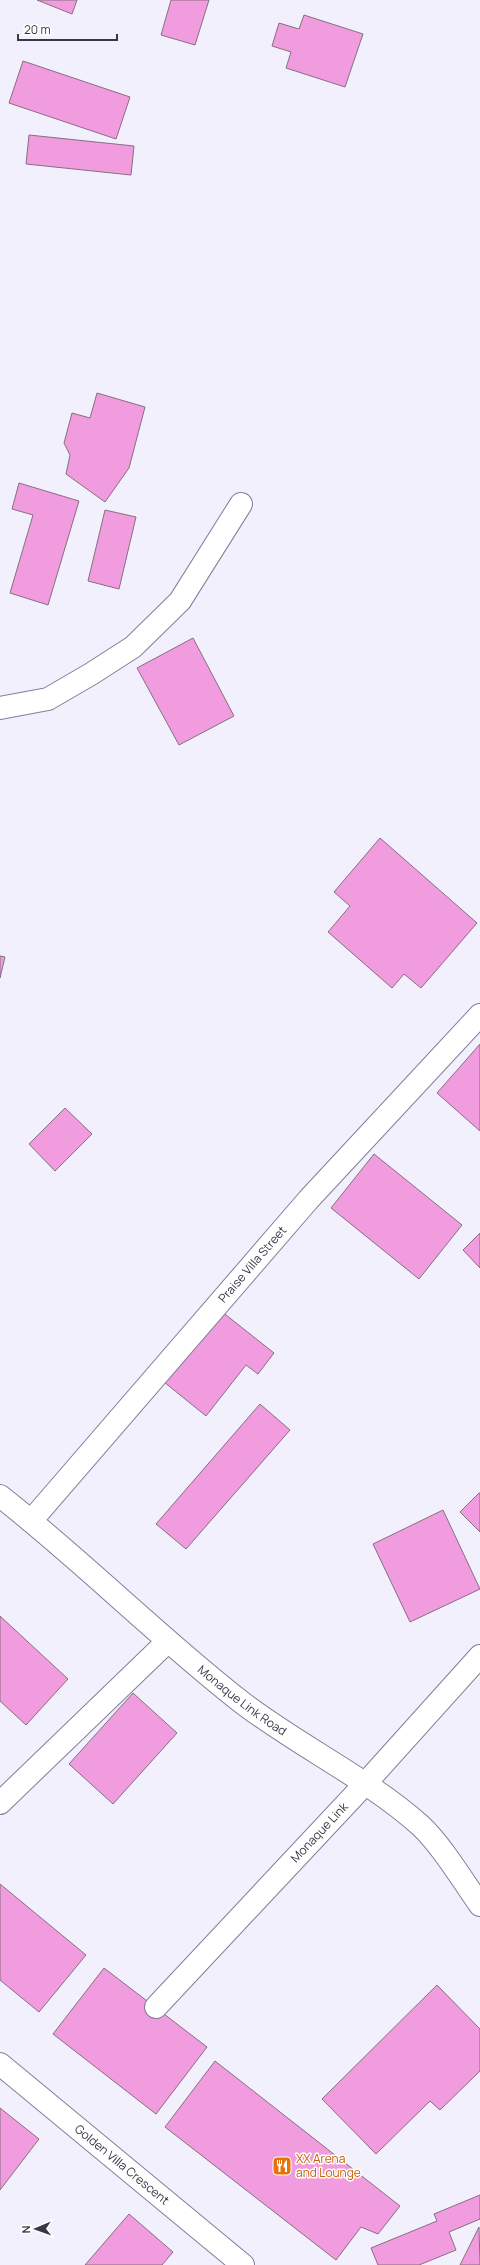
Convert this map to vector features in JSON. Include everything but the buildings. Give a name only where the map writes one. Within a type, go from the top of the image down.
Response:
[{"type":"street","points":[[0,708],[48,699],[133,647],[180,601],[241,504]]},
{"type":"street","name":"Praise Villa Street","points":[[32,1521],[310,1199],[480,1015]]},
{"type":"street","name":"Monaque Link Road","points":[[0,1496],[32,1521],[167,1642],[241,1702],[364,1785],[386,1798],[422,1827],[452,1865],[480,1905]]},
{"type":"street","points":[[0,1803],[167,1642]]},
{"type":"street","name":"Monaque Link","points":[[156,2007],[364,1785],[480,1656]]},
{"type":"street","name":"Golden Villa Crescent","points":[[0,2064],[243,2265]]},
{"type":"place","name":"XX Arena and Lounge","points":[[282,2166]]}]
